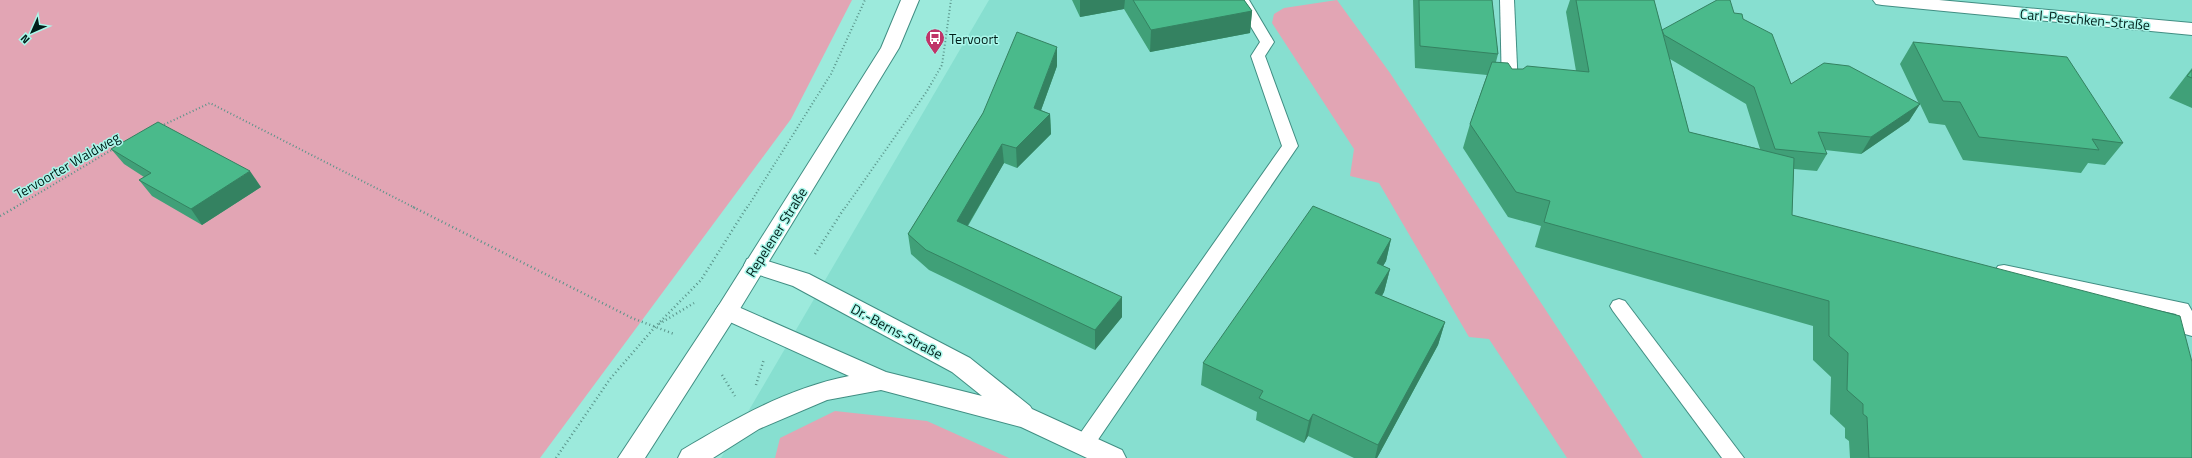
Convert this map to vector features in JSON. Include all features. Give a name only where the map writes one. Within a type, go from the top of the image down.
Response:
[{"type":"street","name":"Repelener Straße","points":[[631,458],[727,311],[890,48],[910,0]]},
{"type":"street","name":"Carl-Peschken-Straße","points":[[1882,0],[2192,29]]},
{"type":"street","name":"Dr.-Berns-Straße","points":[[755,265],[800,280],[961,365],[1027,418]]},
{"type":"street","name":"Dr.-Berns-Straße","points":[[727,311],[881,380],[1027,418],[1114,458]]},
{"type":"street","name":"Dr.-Berns-Straße","points":[[691,458],[750,422],[823,391],[881,380]]},
{"type":"lane","points":[[1084,444],[1290,146],[1258,56],[1267,42],[1242,0]]},
{"type":"lane","points":[[1507,0],[1510,88]]},
{"type":"lane","points":[[1990,268],[2182,309],[2192,329]]},
{"type":"lane","points":[[1620,306],[1734,458]]},
{"type":"path","points":[[556,458],[610,379],[655,327],[701,280],[831,74],[866,0]]},
{"type":"path","points":[[800,280],[825,236],[927,91],[942,65],[951,0]]},
{"type":"path","points":[[160,126],[210,103],[625,315],[704,345],[750,422]]},
{"type":"path","name":"Tervoorter Waldweg","points":[[0,216],[117,146]]},
{"type":"path","points":[[750,422],[755,390],[772,331]]},
{"type":"shaded area","points":[[0,0],[852,0],[791,119],[540,458],[0,458]]},
{"type":"shaded area","points":[[989,0],[2192,0],[2192,458],[721,458]]},
{"type":"shaded area","points":[[1337,0],[1390,73],[1643,458],[1567,458],[1489,339],[1469,337],[1379,183],[1350,176],[1354,149],[1272,23],[1274,14],[1284,8]]},
{"type":"shaded area","points":[[835,411],[927,421],[1009,458],[775,458],[780,438]]},
{"type":"building","points":[[1133,0],[1244,0],[1252,11],[1151,30]]},
{"type":"building","points":[[1419,0],[1492,0],[1498,54],[1420,46]]},
{"type":"building","points":[[1576,0],[1654,0],[1689,132],[1794,158],[1792,215],[2180,316],[2192,362],[2192,458],[1869,458],[1867,417],[1863,414],[1863,404],[1847,390],[1848,353],[1829,336],[1829,301],[1544,222],[1550,201],[1516,192],[1470,124],[1492,62],[1508,63],[1512,69],[1523,69],[1527,66],[1589,72]]},
{"type":"building","points":[[1717,0],[1730,0],[1734,13],[1742,14],[1743,19],[1772,34],[1791,84],[1824,63],[1849,66],[1920,104],[1871,137],[1818,132],[1827,154],[1775,149],[1754,87],[1664,35],[1662,30]]},
{"type":"building","points":[[1017,32],[1057,47],[1034,108],[1050,114],[1016,148],[1002,144],[957,221],[1122,297],[1095,330],[926,250],[908,234],[983,113]]},
{"type":"building","points":[[1913,42],[2067,57],[2123,143],[2092,139],[2099,150],[1979,137],[1960,102],[1943,101]]},
{"type":"building","points":[[2192,70],[2192,78],[2187,76]]},
{"type":"building","points":[[158,122],[250,171],[191,209],[139,180],[151,173],[111,149]]},
{"type":"building","points":[[1313,206],[1391,239],[1377,263],[1390,269],[1375,293],[1445,322],[1378,445],[1313,414],[1309,421],[1259,398],[1263,391],[1203,363]]},
{"type":"place","name":"Tervoort","points":[[935,55]]}]
